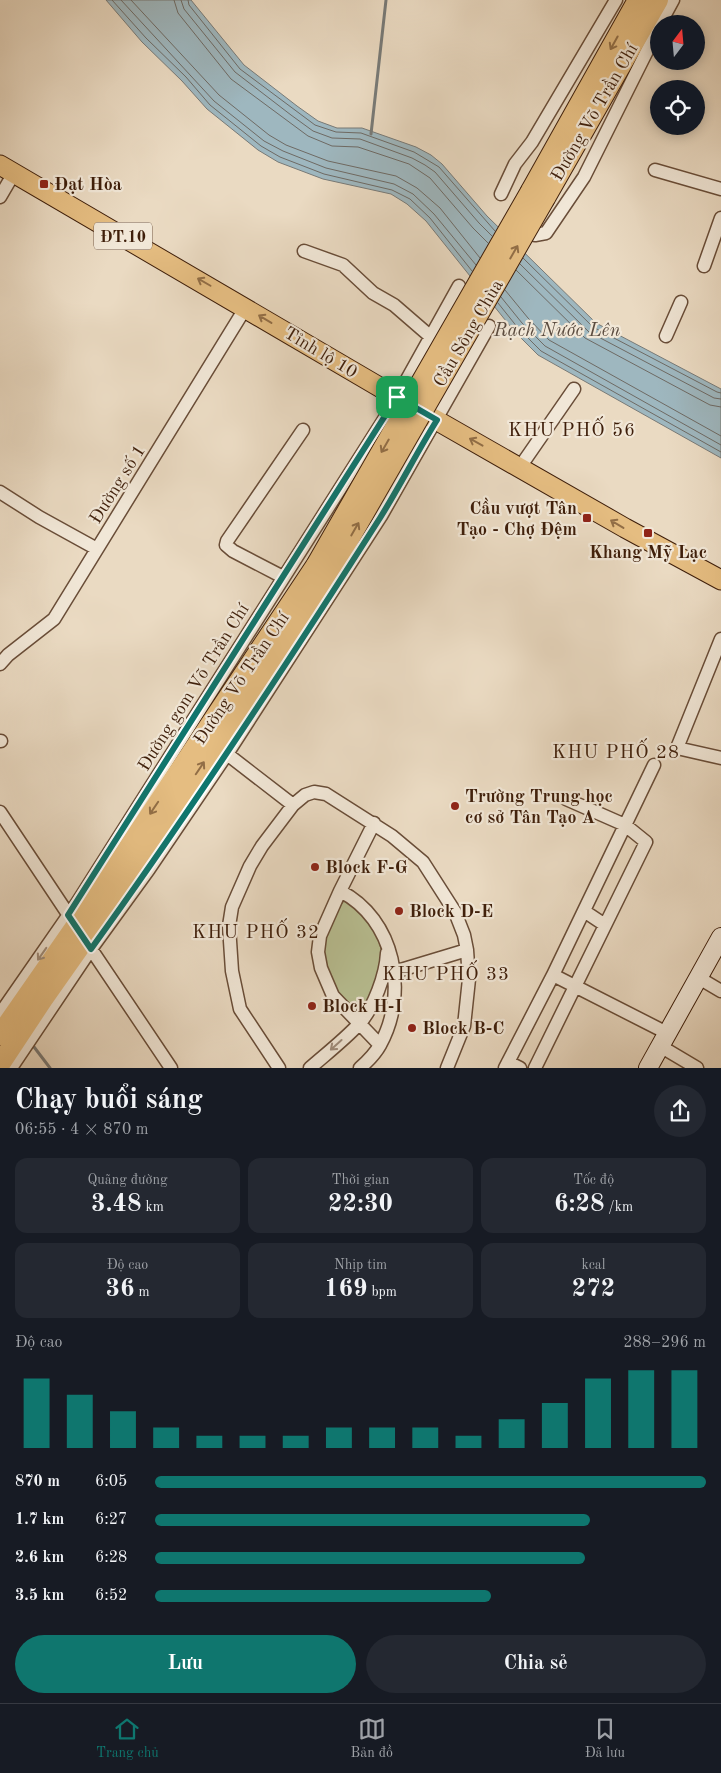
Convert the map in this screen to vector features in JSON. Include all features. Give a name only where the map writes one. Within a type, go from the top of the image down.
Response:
[{"type":"highway","name":"Đường Võ Trần Chí","points":[[538,195],[638,0]]},
{"type":"highway","name":"Đường Võ Trần Chí","points":[[538,195],[658,0]]},
{"type":"highway","name":"Cầu Sông Chùa","points":[[324,568],[538,195]]},
{"type":"highway","name":"Đường Võ Trần Chí","points":[[7,1056],[29,994],[80,933],[324,568]]},
{"type":"main road","name":"Tỉnh lộ 10","points":[[7,169],[624,528],[721,580]]},
{"type":"main road","points":[[648,1068],[721,937]]},
{"type":"street","points":[[501,194],[515,164],[532,142],[616,0]]},
{"type":"street","points":[[665,15],[673,0]]},
{"type":"street","points":[[535,235],[546,233],[584,176],[650,44]]},
{"type":"street","points":[[0,197],[7,169]]},
{"type":"street","points":[[655,170],[721,190]]},
{"type":"street","points":[[704,266],[721,221]]},
{"type":"street","points":[[304,251],[342,265],[431,337]]},
{"type":"street","name":"Đường gom Võ Trần Chí","points":[[7,1056],[42,1021],[80,933],[283,578],[397,397],[459,286]]},
{"type":"street","points":[[666,336],[681,302]]},
{"type":"street","name":"Đường số 1","points":[[0,664],[8,655],[54,619],[246,307]]},
{"type":"street","name":"Đường gom Võ Trần Chí","points":[[0,1014],[29,994],[80,933],[149,869],[227,754],[381,516],[489,326]]},
{"type":"street","points":[[520,467],[574,389]]},
{"type":"street","points":[[283,578],[233,551],[226,545],[227,540],[304,430]]},
{"type":"street","points":[[0,492],[39,517],[97,549]]},
{"type":"street","points":[[721,639],[677,748],[721,758]]},
{"type":"street","points":[[227,754],[293,805]]},
{"type":"street","points":[[520,1068],[506,1065],[584,911],[654,766]]},
{"type":"street","points":[[279,1068],[240,1009],[232,971],[230,926],[232,906],[250,866],[262,846],[293,805],[305,795],[314,792],[326,794],[374,823],[423,862],[455,912],[464,935],[469,979],[464,1026],[447,1068]]},
{"type":"street","points":[[535,1068],[646,842],[625,825],[566,799]]},
{"type":"street","points":[[0,812],[171,1068]]},
{"type":"street","points":[[374,823],[320,936],[318,952],[321,968],[333,996],[380,1045]]},
{"type":"street","points":[[340,891],[358,901],[369,911],[378,924],[387,943],[394,972],[395,989],[392,1013],[380,1045],[360,1068]]},
{"type":"street","points":[[584,911],[605,924]]},
{"type":"street","points":[[310,1068],[359,1024],[367,1014],[378,991],[386,964],[387,943]]},
{"type":"street","points":[[394,972],[467,950]]},
{"type":"street","points":[[552,975],[575,986],[664,1039],[697,1068]]},
{"type":"street","points":[[699,978],[721,991]]},
{"type":"green space","points":[[344,901],[358,908],[378,936],[382,954],[382,965],[361,1018],[337,990],[322,955],[332,917]]},
{"type":"water","name":"Rạch Nước Lên","points":[[106,0],[191,0],[244,65],[318,121],[337,128],[362,128],[416,147],[431,155],[442,164],[487,216],[596,323],[721,389],[721,458],[538,355],[514,331],[426,221],[407,204],[391,194],[323,179],[278,162],[258,150],[207,109],[182,81],[142,42]]},
{"type":"waterway","points":[[371,134],[386,0]]},
{"type":"waterway","points":[[31,1043],[50,1068]]},
{"type":"place","name":"Đạt Hòa","points":[[44,184]]},
{"type":"place","name":"Cầu vượt Tân Tạo - Chợ Đệm","points":[[587,518]]},
{"type":"place","name":"Khang Mỹ Lạc","points":[[648,533]]},
{"type":"place","name":"Trường Trung học cơ sở Tân Tạo A","points":[[455,806]]},
{"type":"place","name":"Block F-G","points":[[315,867]]},
{"type":"place","name":"Block D-E","points":[[399,911]]},
{"type":"place","name":"Block H-I","points":[[312,1006]]},
{"type":"place","name":"Block B-C","points":[[412,1028]]},
{"type":"district","name":"KHU PHỐ 56","points":[[572,429]]},
{"type":"district","name":"KHU PHỐ 28","points":[[616,751]]},
{"type":"district","name":"KHU PHỐ 32","points":[[256,931]]},
{"type":"district","name":"KHU PHỐ 33","points":[[446,973]]},
{"type":"route","points":[[397,397],[437,420],[381,516],[227,754],[149,869],[91,949],[68,915],[397,397]]}]
